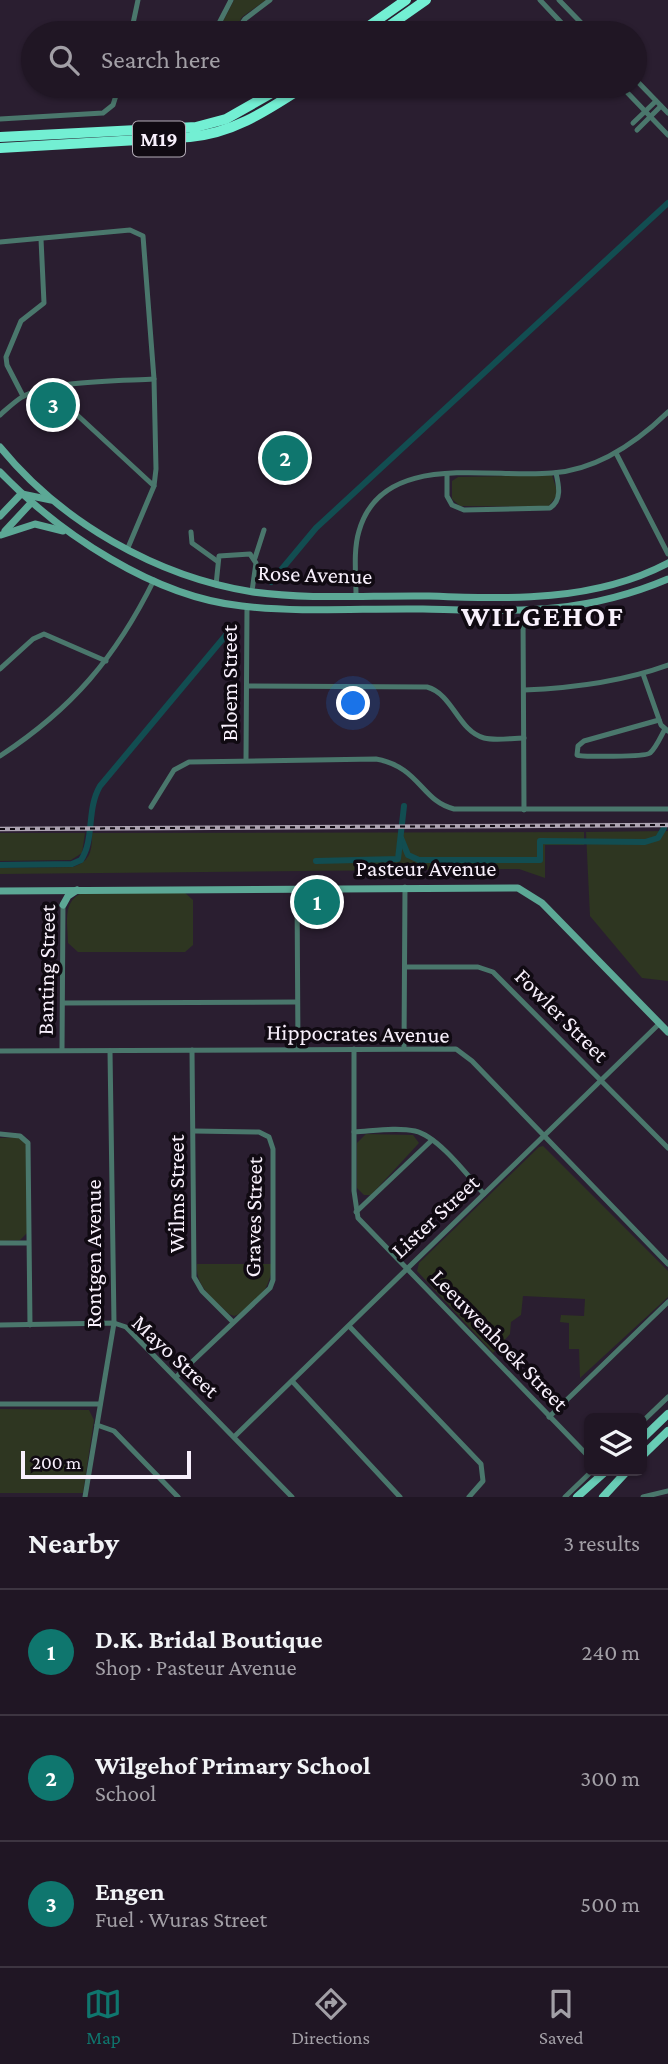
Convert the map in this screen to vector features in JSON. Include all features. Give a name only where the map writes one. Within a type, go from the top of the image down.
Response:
[{"type":"highway","points":[[376,21],[406,0]]},
{"type":"highway","points":[[396,21],[426,0]]},
{"type":"highway","name":"M19","points":[[268,103],[273,98]]},
{"type":"highway","name":"M19","points":[[0,148],[57,140],[196,132],[279,98]]},
{"type":"highway","name":"M19","points":[[0,137],[57,140]]},
{"type":"main road","points":[[647,1433],[668,1414]]},
{"type":"main road","points":[[647,1451],[668,1431]]},
{"type":"main road","points":[[577,1497],[600,1476]]},
{"type":"main road","points":[[603,1497],[622,1476]]},
{"type":"street","points":[[134,21],[138,0]]},
{"type":"street","points":[[220,21],[231,0]]},
{"type":"street","points":[[243,21],[270,0]]},
{"type":"street","points":[[540,0],[560,21]]},
{"type":"street","points":[[559,0],[579,21]]},
{"type":"street","points":[[647,92],[668,113]]},
{"type":"street","points":[[0,119],[107,110],[116,98]]},
{"type":"street","points":[[633,98],[668,135]]},
{"type":"street","points":[[633,123],[645,111],[659,104]]},
{"type":"street","points":[[637,130],[659,104]]},
{"type":"street","points":[[0,242],[130,230],[143,236],[158,439],[154,486],[123,548],[114,560]]},
{"type":"street","points":[[23,396],[6,358],[21,321],[44,303],[41,239]]},
{"type":"street","points":[[0,415],[23,396],[49,389],[77,384],[154,379]]},
{"type":"street","points":[[49,389],[154,486]]},
{"type":"street","points":[[356,595],[356,544],[369,508],[402,481],[447,474],[556,473],[616,453],[639,438],[668,412]]},
{"type":"street","name":"Rose Avenue","points":[[0,447],[55,501],[123,548],[153,562],[216,584],[254,592],[536,597],[603,588],[665,565]]},
{"type":"street","points":[[616,453],[668,554]]},
{"type":"street","name":"Rose Avenue","points":[[0,472],[21,494],[32,499],[73,536],[114,560],[164,584],[248,607],[536,611],[599,602],[668,578]]},
{"type":"street","points":[[23,472],[32,499]]},
{"type":"street","points":[[447,474],[447,496],[452,505],[464,510],[488,510],[550,509],[557,502],[559,493],[556,473]]},
{"type":"street","points":[[0,516],[21,494]]},
{"type":"street","points":[[32,499],[55,501]]},
{"type":"street","points":[[1,536],[32,499]]},
{"type":"street","points":[[1,536],[35,524],[73,536]]},
{"type":"street","points":[[248,607],[254,592],[255,558],[264,530]]},
{"type":"street","points":[[191,532],[192,543],[217,561]]},
{"type":"street","points":[[216,584],[219,556],[229,553],[250,554],[255,558]]},
{"type":"street","points":[[132,569],[137,554]]},
{"type":"street","points":[[0,756],[39,731],[72,702],[106,661],[131,626],[151,578],[153,562]]},
{"type":"street","points":[[665,565],[668,578]]},
{"type":"street","points":[[164,584],[169,568]]},
{"type":"street","points":[[242,589],[248,607]]},
{"type":"street","points":[[345,595],[345,609]]},
{"type":"street","points":[[365,595],[365,609]]},
{"type":"street","points":[[515,597],[519,612],[524,690],[524,810]]},
{"type":"street","points":[[536,597],[536,611]]},
{"type":"street","name":"Bloem Street","points":[[246,760],[248,607]]},
{"type":"street","points":[[0,669],[33,639],[44,634],[106,661]]},
{"type":"street","points":[[524,690],[576,687],[643,674],[668,665]]},
{"type":"street","points":[[643,674],[659,720],[666,730],[651,752],[645,756],[616,754],[582,758],[577,755],[578,746],[584,741],[659,720]]},
{"type":"street","points":[[247,686],[427,687],[442,694],[476,735],[488,739],[524,738]]},
{"type":"street","points":[[151,807],[174,769],[182,764],[246,760],[386,761],[411,773],[446,807],[464,810],[668,809]]},
{"type":"street","points":[[404,1048],[405,887]]},
{"type":"street","name":"Pasteur Avenue","points":[[0,891],[510,887],[525,891],[542,903],[668,1032]]},
{"type":"street","name":"Banting Street","points":[[62,1050],[64,889]]},
{"type":"street","points":[[64,905],[68,896],[78,889]]},
{"type":"street","points":[[297,889],[298,1048]]},
{"type":"street","name":"Fowler Street","points":[[405,967],[478,967],[493,972],[668,1148]]},
{"type":"street","points":[[63,1003],[297,1002]]},
{"type":"street","name":"Lister Street","points":[[235,1436],[660,1023]]},
{"type":"street","name":"Hippocrates Avenue","points":[[0,1051],[445,1047],[464,1053],[668,1264]]},
{"type":"street","points":[[354,1049],[356,1212]]},
{"type":"street","name":"Wilms Street","points":[[192,1050],[194,1278],[202,1291],[233,1322]]},
{"type":"street","name":"Rontgen Avenue","points":[[85,1497],[114,1324],[110,1051]]},
{"type":"street","name":"Graves Street","points":[[176,1377],[270,1288],[273,1280],[273,1149],[269,1137],[259,1132],[194,1131]]},
{"type":"street","points":[[354,1132],[415,1131],[432,1140],[484,1194]]},
{"type":"street","points":[[0,1134],[20,1136],[28,1143],[30,1325]]},
{"type":"street","points":[[356,1212],[432,1140]]},
{"type":"street","name":"Leeuwenhoek Street","points":[[356,1212],[368,1231],[584,1452]]},
{"type":"street","points":[[0,1243],[28,1243]]},
{"type":"street","points":[[549,1417],[668,1302]]},
{"type":"street","name":"Mayo Street","points":[[0,1325],[114,1324],[126,1327],[292,1497]]},
{"type":"street","points":[[349,1326],[481,1464],[483,1481],[469,1497]]},
{"type":"street","points":[[292,1381],[400,1497]]},
{"type":"street","points":[[647,1417],[668,1397]]},
{"type":"street","points":[[0,1404],[100,1404]]},
{"type":"street","points":[[97,1425],[114,1431],[178,1497]]},
{"type":"street","points":[[565,1497],[587,1476]]},
{"type":"street","points":[[643,1497],[668,1491]]},
{"type":"green space","points":[[234,0],[266,0],[240,21],[223,21]]},
{"type":"green space","points":[[552,475],[558,494],[548,507],[460,506],[452,499],[452,481],[458,477]]},
{"type":"green space","points":[[668,831],[668,981],[642,978],[590,916],[586,832]]},
{"type":"green space","points":[[584,832],[584,845],[545,845],[545,878],[519,869],[0,874],[0,868],[79,865],[89,854],[92,833]]},
{"type":"green space","points":[[0,833],[85,833],[82,853],[71,860],[0,861]]},
{"type":"green space","points":[[184,892],[193,900],[193,945],[185,952],[78,952],[68,943],[68,909],[74,898],[80,894]]},
{"type":"green space","points":[[366,1134],[413,1135],[419,1143],[371,1195],[364,1195],[357,1188],[357,1143]]},
{"type":"green space","points":[[19,1137],[26,1144],[27,1233],[20,1240],[0,1241],[0,1138]]},
{"type":"green space","points":[[543,1146],[668,1271],[668,1297],[580,1378],[579,1349],[569,1349],[569,1323],[560,1322],[561,1315],[584,1316],[585,1299],[523,1296],[521,1315],[511,1322],[510,1334],[493,1353],[417,1271],[419,1263]]},
{"type":"green space","points":[[197,1264],[272,1264],[266,1288],[256,1302],[234,1316],[217,1303],[202,1286]]},
{"type":"green space","points":[[0,1409],[89,1410],[94,1420],[83,1493],[0,1493]]},
{"type":"waterway","points":[[271,582],[316,528],[668,203]]},
{"type":"waterway","points":[[0,865],[72,864],[81,860],[88,843],[93,805],[100,786],[231,629]]},
{"type":"waterway","points":[[316,861],[398,859],[404,806]]},
{"type":"waterway","points":[[401,838],[408,855],[419,860],[540,860],[540,841],[645,842],[658,838],[664,828]]},
{"type":"railway","points":[[0,829],[668,825]]},
{"type":"place","name":"Engen","points":[[53,405]]},
{"type":"place","name":"Wilgehof Primary School","points":[[285,458]]},
{"type":"place","name":"D.K. Bridal Boutique","points":[[317,902]]},
{"type":"district","name":"WILGEHOF","points":[[543,616]]}]
